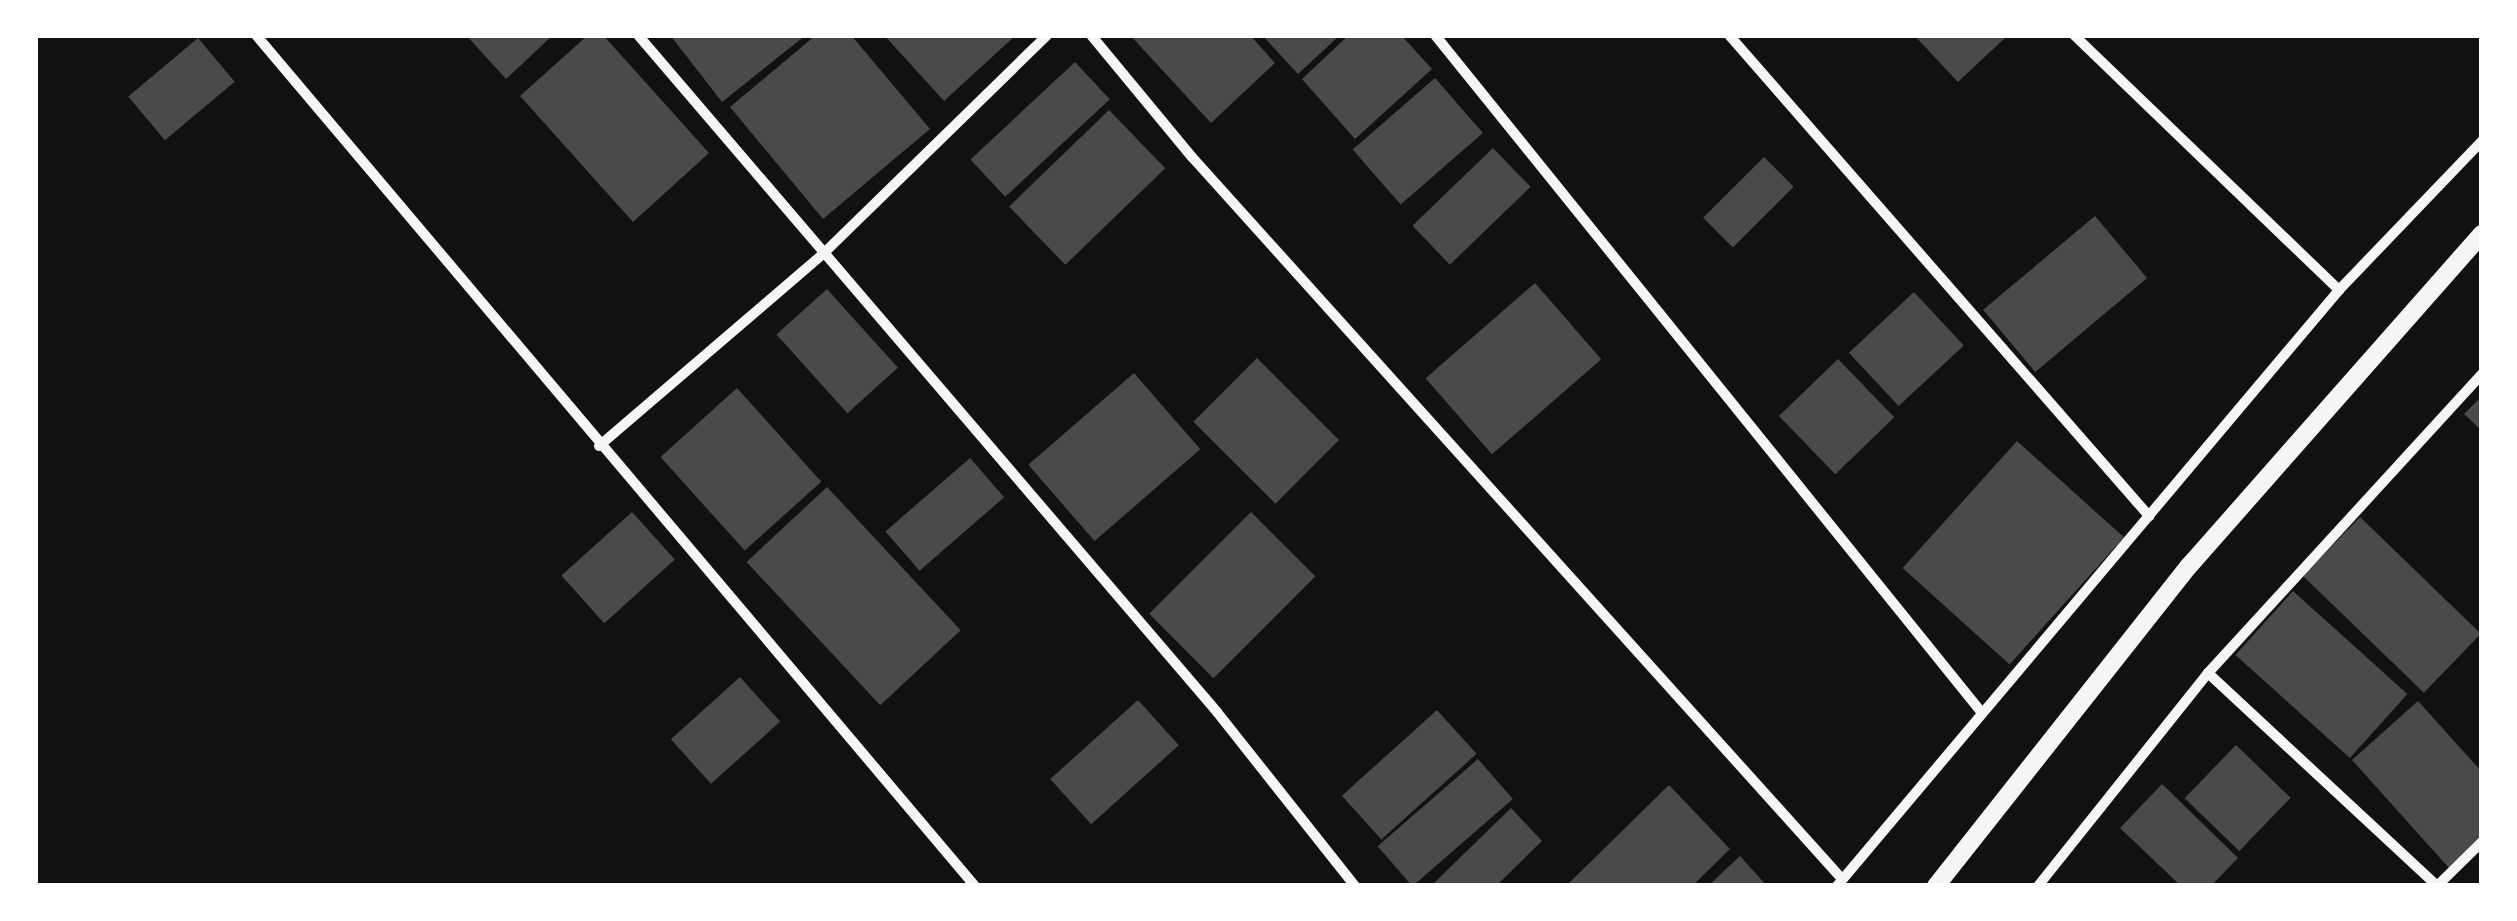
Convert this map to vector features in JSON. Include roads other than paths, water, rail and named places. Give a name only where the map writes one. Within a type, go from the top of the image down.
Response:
[{"type":"street","points":[[256,35],[599,446],[975,886]]},
{"type":"street","points":[[638,35],[1218,712],[1355,886]]},
{"type":"street","points":[[599,446],[825,252],[1047,35]]},
{"type":"street","points":[[1091,35],[1192,157],[1839,882],[2339,290],[2482,140]]},
{"type":"street","points":[[1435,35],[1982,713]]},
{"type":"street","points":[[1729,35],[2149,516]]},
{"type":"street","points":[[2074,35],[2339,290]]},
{"type":"street","points":[[1936,886],[2190,566],[2482,234]]},
{"type":"street","points":[[2038,886],[2208,673],[2482,374]]},
{"type":"street","points":[[2208,673],[2436,886],[2482,842]]}]
